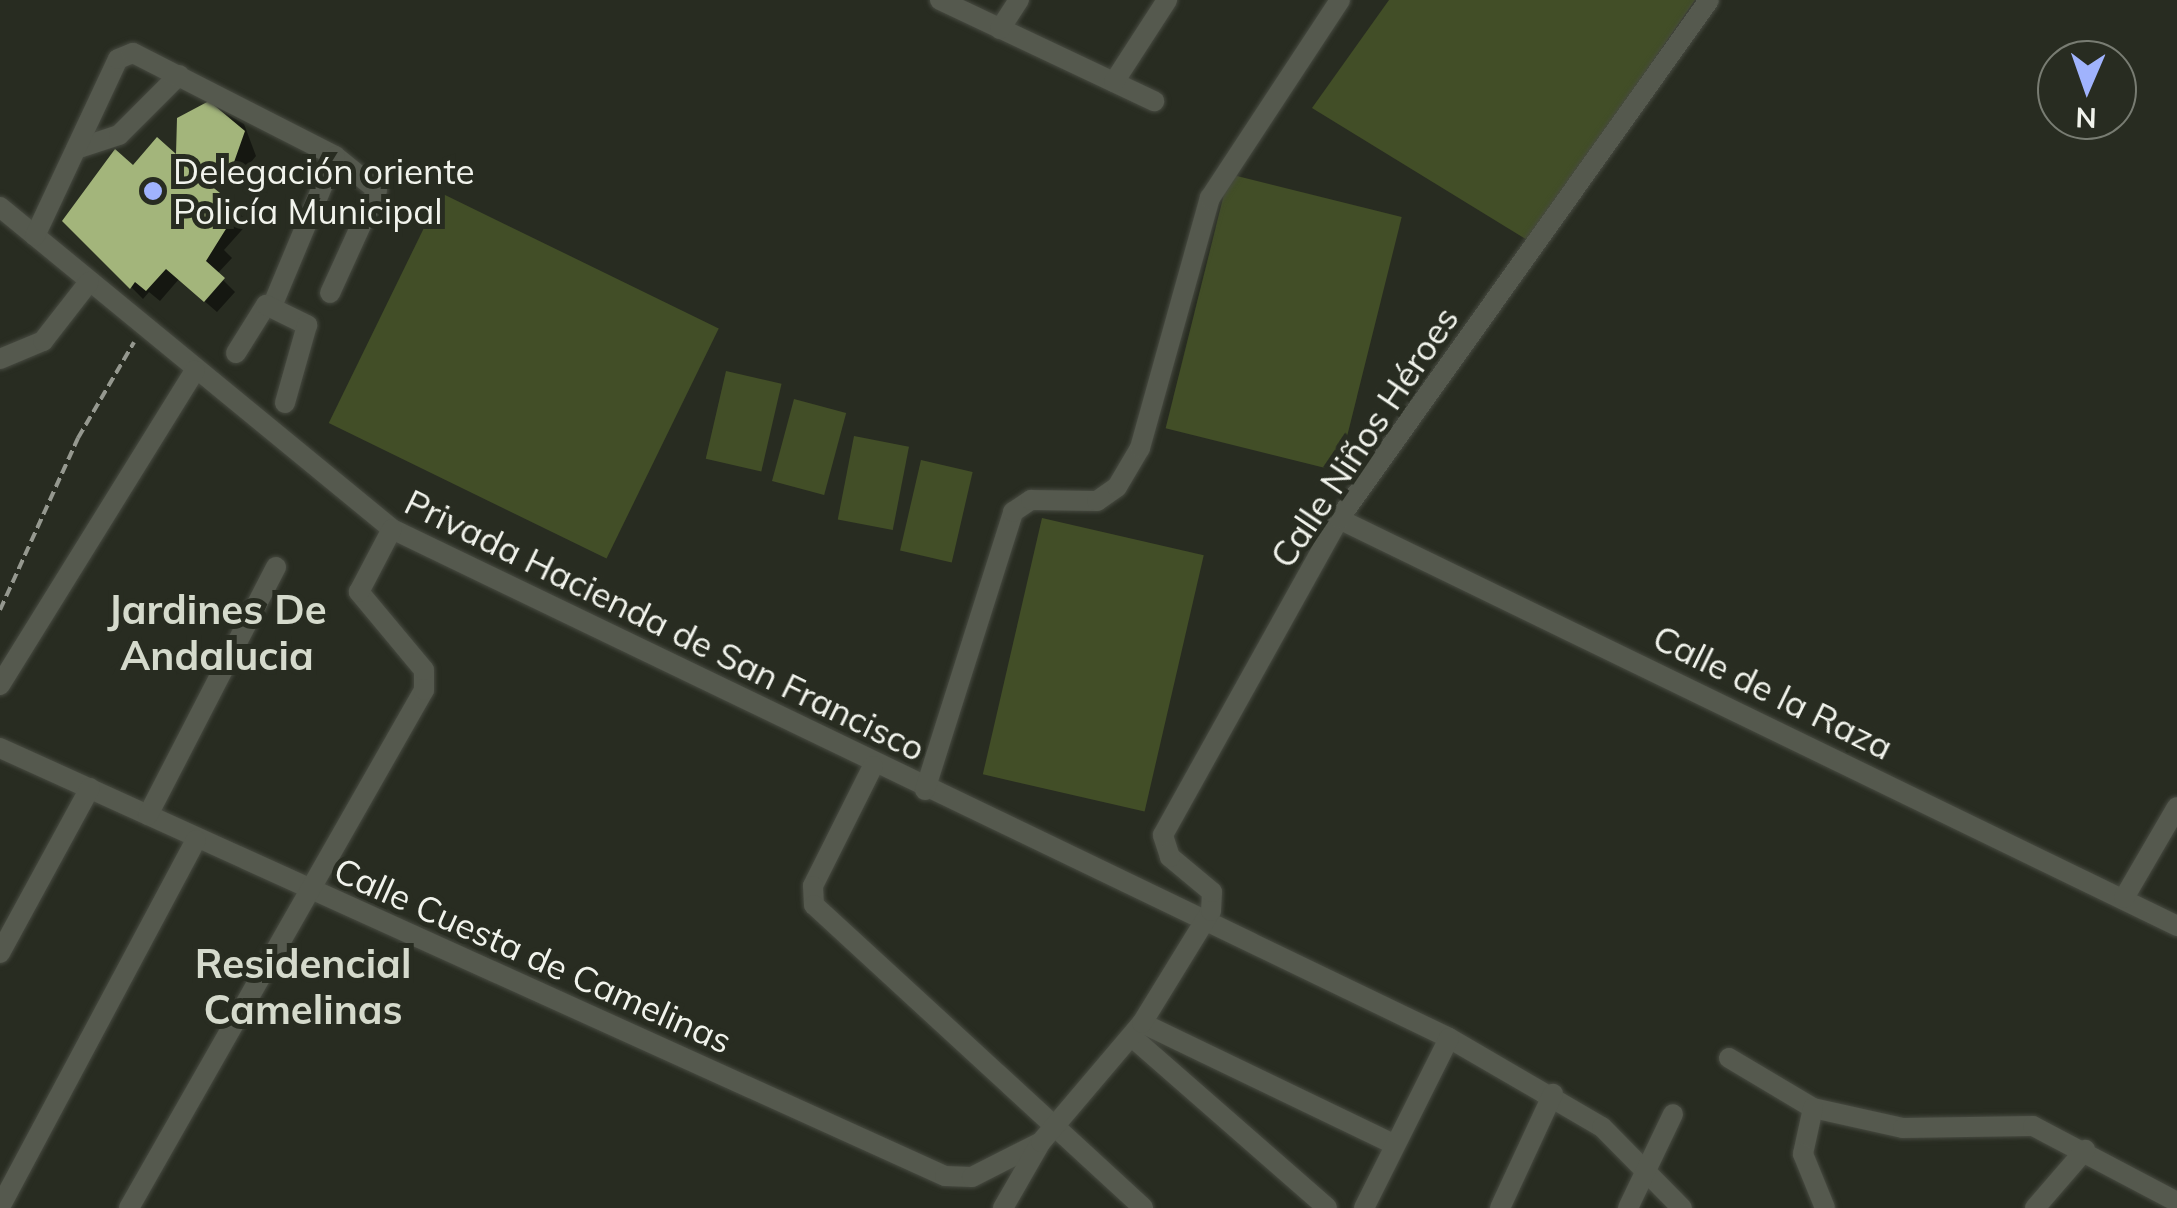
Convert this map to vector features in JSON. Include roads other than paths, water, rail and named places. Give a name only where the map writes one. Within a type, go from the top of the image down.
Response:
[{"type":"street","points":[[940,0],[1154,102]]},
{"type":"street","points":[[1000,29],[1019,0]]},
{"type":"street","points":[[1114,82],[1167,0]]},
{"type":"street","points":[[924,790],[1013,512],[1031,500],[1096,501],[1117,487],[1140,448],[1210,198],[1340,0]]},
{"type":"street","name":"Calle Niños Héroes","points":[[1204,921],[1212,892],[1170,858],[1163,835],[1339,519],[1708,0]]},
{"type":"street","points":[[35,236],[125,54],[179,75],[335,156],[380,198],[330,292]]},
{"type":"street","points":[[76,149],[119,134],[179,75]]},
{"type":"street","points":[[236,353],[259,309],[272,304],[335,156]]},
{"type":"street","name":"Privada Hacienda de San Francisco","points":[[0,207],[142,328],[392,530],[873,766],[1449,1038],[1552,1094],[1648,1166],[1682,1208]]},
{"type":"street","points":[[0,359],[43,341],[88,282]]},
{"type":"street","points":[[272,304],[309,330],[286,403]]},
{"type":"street","points":[[0,686],[194,370]]},
{"type":"street","name":"Calle de la Raza","points":[[1339,519],[2177,926]]},
{"type":"street","points":[[128,1208],[304,887],[426,682],[359,592],[392,530]]},
{"type":"street","points":[[148,815],[276,567]]},
{"type":"street","name":"Calle Cuesta de Camelinas","points":[[0,748],[944,1176],[972,1178],[1047,1135]]},
{"type":"street","points":[[873,766],[813,886],[814,905],[1047,1135],[1144,1208]]},
{"type":"street","points":[[0,954],[90,788]]},
{"type":"street","points":[[2124,898],[2177,807]]},
{"type":"street","points":[[0,1207],[196,840]]},
{"type":"street","points":[[1003,1208],[1047,1135],[1137,1030],[1204,921]]},
{"type":"street","points":[[1137,1030],[1393,1144]]},
{"type":"street","points":[[1137,1030],[1326,1208]]},
{"type":"street","points":[[1364,1208],[1449,1038]]},
{"type":"street","points":[[1729,1058],[1813,1108],[1934,1131],[2033,1126],[2085,1150],[2177,1202]]},
{"type":"street","points":[[1500,1208],[1552,1094]]},
{"type":"street","points":[[1813,1108],[1802,1154],[1824,1208]]},
{"type":"street","points":[[1628,1208],[1674,1114]]},
{"type":"street","points":[[2035,1208],[2085,1150]]},
{"type":"place","name":"Delegación oriente Policía Municipal","points":[[153,191]]},
{"type":"district","name":"Jardines De Andalucia","points":[[217,632]]},
{"type":"district","name":"Residencial Camelinas","points":[[303,986]]}]
